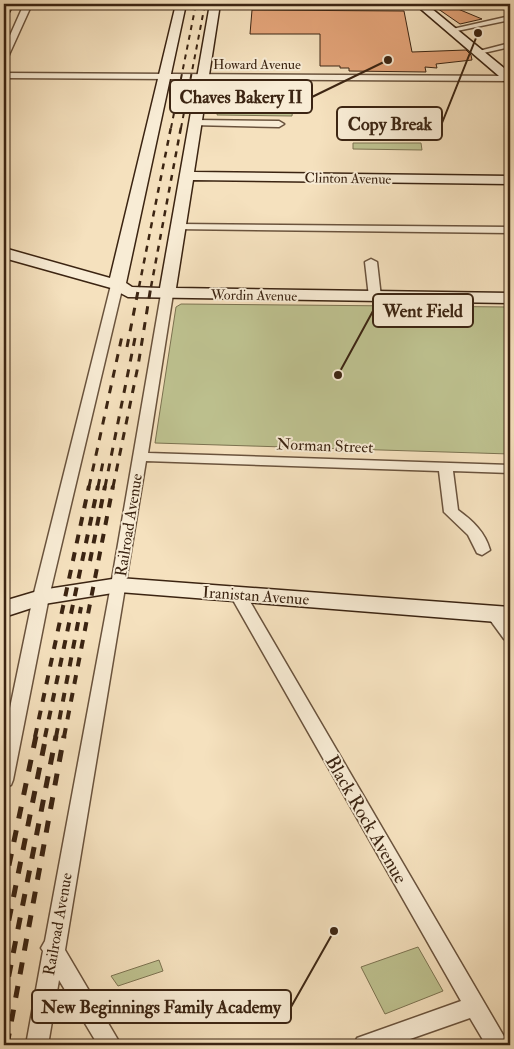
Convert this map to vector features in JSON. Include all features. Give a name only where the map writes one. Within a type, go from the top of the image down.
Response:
[{"type":"highway","points":[[4,10],[7,4]]},
{"type":"street","points":[[4,57],[28,4]]},
{"type":"street","points":[[4,780],[41,598],[117,286],[181,4]]},
{"type":"street","name":"Railroad Avenue","points":[[37,1045],[52,948],[119,585],[215,4]]},
{"type":"street","points":[[425,4],[452,30],[510,79]]},
{"type":"street","points":[[452,30],[510,18]]},
{"type":"street","points":[[479,52],[510,45]]},
{"type":"street","name":"Howard Avenue","points":[[4,75],[510,79]]},
{"type":"street","points":[[195,123],[279,124]]},
{"type":"street","name":"Clinton Avenue","points":[[186,176],[510,180]]},
{"type":"street","points":[[178,227],[510,230]]},
{"type":"street","name":"Wordin Avenue","points":[[4,253],[117,286],[128,292],[510,298]]},
{"type":"street","points":[[371,262],[376,297]]},
{"type":"street","name":"Norman Street","points":[[139,457],[510,469]]},
{"type":"street","points":[[445,466],[451,512],[468,524],[479,536],[482,550]]},
{"type":"street","name":"Iranistan Avenue","points":[[4,609],[41,598],[119,585],[502,614]]},
{"type":"street","name":"Black Rock Avenue","points":[[237,593],[498,1045]]},
{"type":"street","points":[[502,614],[510,635]]},
{"type":"street","points":[[52,948],[110,1045]]},
{"type":"street","points":[[364,1045],[475,1006]]},
{"type":"green space","points":[[219,104],[293,106],[292,116],[217,115]]},
{"type":"green space","points":[[353,143],[421,143],[422,150],[353,149]]},
{"type":"green space","points":[[181,304],[510,307],[510,454],[155,443],[176,307]]},
{"type":"green space","points":[[418,947],[443,991],[385,1014],[361,967]]},
{"type":"green space","points":[[159,960],[163,971],[118,986],[111,976]]},
{"type":"building","points":[[431,4],[446,4],[482,19],[460,24]]},
{"type":"building","points":[[252,10],[404,11],[412,52],[466,50],[471,55],[472,60],[436,64],[437,68],[425,67],[426,72],[349,71],[349,68],[340,68],[340,66],[320,66],[320,34],[250,34]]},
{"type":"railway","points":[[171,128],[196,4]]},
{"type":"railway","points":[[181,128],[205,4]]},
{"type":"railway","points":[[139,287],[171,127]]},
{"type":"railway","points":[[151,287],[181,127]]},
{"type":"railway","points":[[127,347],[139,286]]},
{"type":"railway","points":[[113,487],[138,366],[151,286]]},
{"type":"railway","points":[[89,487],[122,336]]},
{"type":"railway","points":[[105,487],[135,338]]},
{"type":"railway","points":[[98,487],[103,462]]},
{"type":"railway","points":[[35,737],[89,486]]},
{"type":"railway","points":[[45,737],[98,486]]},
{"type":"railway","points":[[90,561],[105,486]]},
{"type":"railway","points":[[64,737],[113,486]]},
{"type":"railway","points":[[56,737],[81,607]]},
{"type":"railway","points":[[4,889],[36,736]]},
{"type":"railway","points":[[4,944],[46,736]]},
{"type":"railway","points":[[4,1000],[56,736]]},
{"type":"railway","points":[[7,1045],[64,736]]},
{"type":"place","name":"Copy Break","points":[[478,33]]},
{"type":"place","name":"Chaves Bakery II","points":[[388,60]]},
{"type":"place","name":"Went Field","points":[[338,375]]},
{"type":"place","name":"New Beginnings Family Academy","points":[[334,931]]}]
